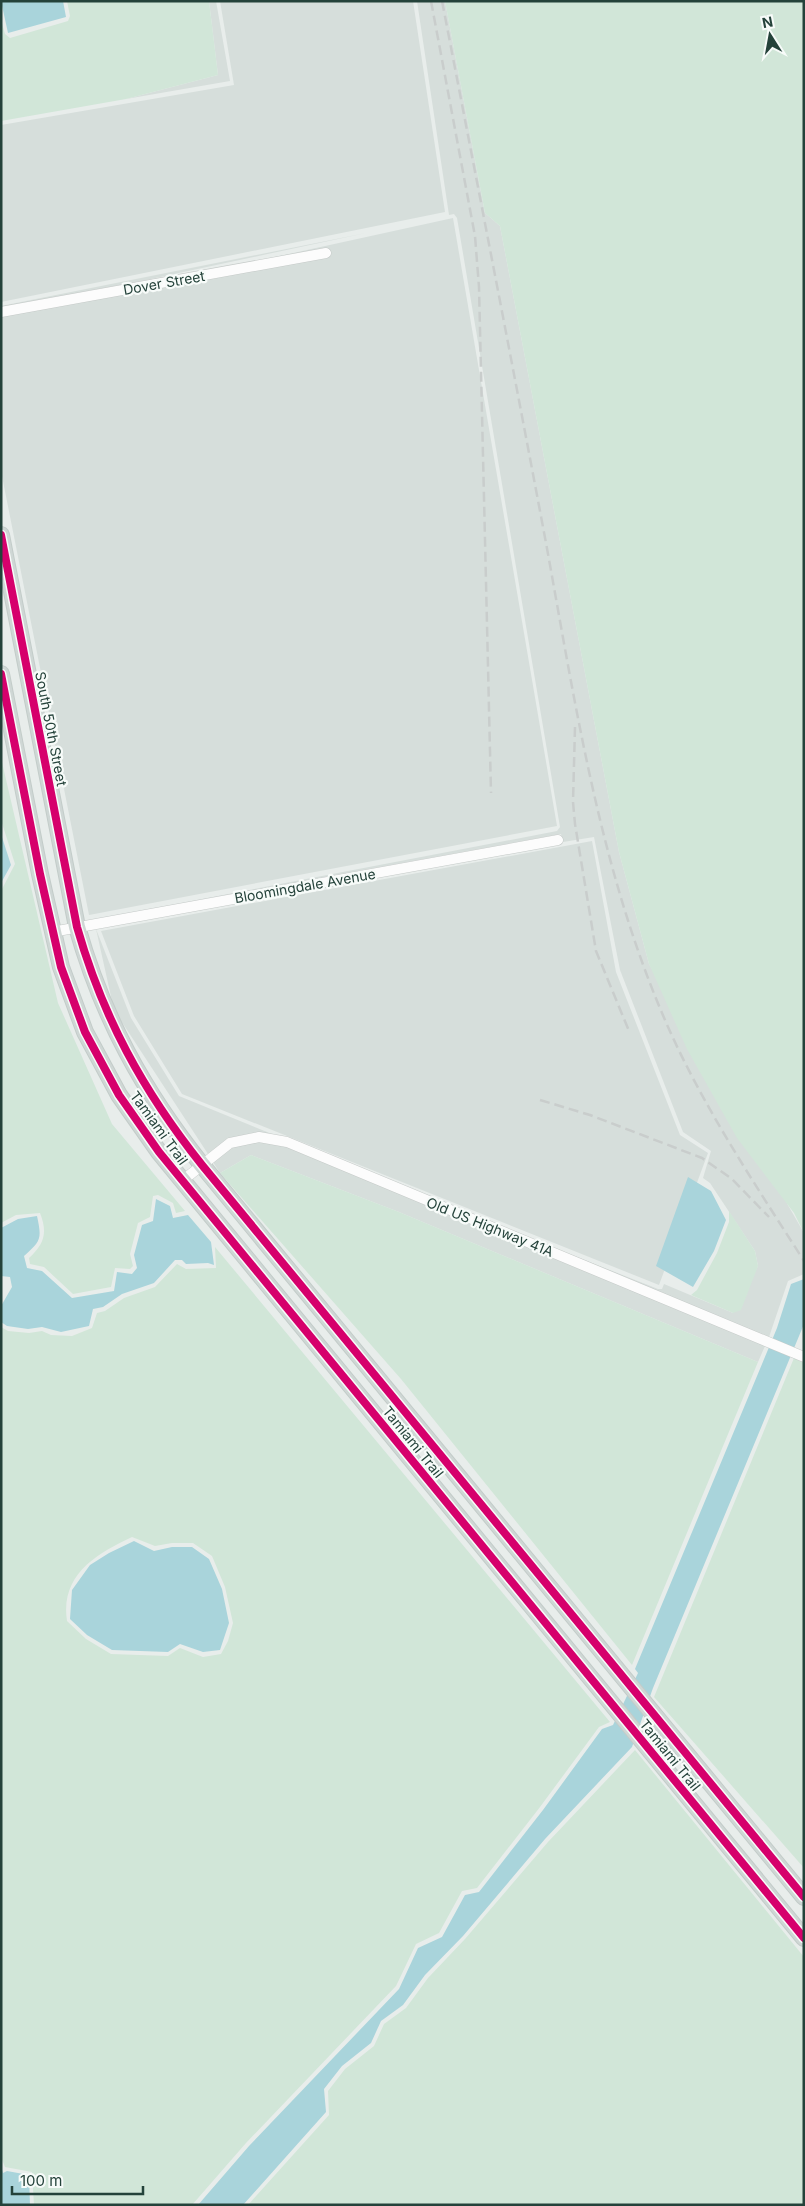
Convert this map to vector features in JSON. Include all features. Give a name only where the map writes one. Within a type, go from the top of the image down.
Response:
[{"type":"main road","name":"South 50th Street","points":[[1,535],[77,927]]},
{"type":"main road","points":[[1,674],[52,932]]},
{"type":"main road","name":"Tamiami Trail","points":[[77,927],[98,992],[126,1055],[160,1111],[202,1165],[804,1897]]},
{"type":"main road","name":"Tamiami Trail","points":[[52,932],[61,967],[85,1032],[134,1118],[182,1181],[804,1938]]},
{"type":"street","name":"Dover Street","points":[[1,312],[326,253]]},
{"type":"street","name":"Bloomingdale Avenue","points":[[52,932],[558,840]]},
{"type":"street","name":"Old US Highway 41A","points":[[182,1181],[230,1143],[259,1137],[287,1142],[800,1356]]},
{"type":"shaded area","points":[[209,1],[216,1],[230,81],[126,99],[218,75]]},
{"type":"shaded area","points":[[220,1],[413,1],[445,212],[1,302],[1,125],[234,85]]},
{"type":"shaded area","points":[[417,1],[445,1],[485,213],[500,226],[619,852],[649,964],[804,1233],[804,1274],[788,1281],[769,1337],[539,1242],[658,1289],[662,1289],[664,1284],[733,1313],[758,1266],[755,1251],[710,1183],[703,1178],[711,1151],[683,1132],[620,970],[594,837],[563,842],[561,834],[181,903],[557,831],[560,827],[457,218],[454,214],[449,215]]},
{"type":"shaded area","points":[[453,218],[557,826],[89,915],[1,471],[1,317]]},
{"type":"shaded area","points":[[366,233],[146,280],[1,307],[1,306]]},
{"type":"shaded area","points":[[592,841],[616,972],[680,1135],[708,1153],[659,1285],[182,1094],[134,1016],[101,931]]},
{"type":"shaded area","points":[[96,929],[131,1018],[179,1096],[272,1134],[259,1132],[229,1138],[208,1154],[114,1010]]},
{"type":"shaded area","points":[[259,1142],[286,1147],[765,1346],[758,1362],[399,1212],[251,1155],[220,1173],[213,1162],[232,1147]]},
{"type":"green space","points":[[67,1],[209,1],[218,75],[126,99],[1,121],[1,20],[5,34],[10,38],[68,21],[70,16]]},
{"type":"green space","points":[[445,1],[804,1],[804,1233],[794,1213],[737,1138],[687,1049],[649,964],[619,852],[500,226],[485,213]]},
{"type":"green space","points":[[1,758],[58,1003],[112,1124],[185,1211],[176,1213],[173,1203],[158,1195],[153,1196],[150,1217],[138,1223],[130,1254],[133,1266],[130,1269],[115,1268],[111,1287],[73,1294],[44,1267],[30,1264],[29,1258],[38,1248],[43,1238],[44,1226],[40,1213],[16,1215],[1,1223],[1,891],[15,864],[1,820]]},
{"type":"green space","points":[[251,1155],[399,1212],[758,1362],[632,1665],[401,1379],[220,1173]]},
{"type":"green space","points":[[729,1211],[755,1251],[758,1266],[741,1310],[733,1313],[691,1295],[697,1290],[717,1253],[729,1222]]},
{"type":"green space","points":[[215,1247],[610,1722],[599,1727],[477,1888],[462,1891],[439,1933],[416,1944],[396,1986],[246,2143],[192,2205],[34,2205],[32,2172],[5,2167],[1,2157],[1,1327],[8,1331],[29,1333],[42,1331],[51,1335],[72,1336],[92,1328],[97,1313],[105,1311],[124,1298],[155,1287],[177,1264],[186,1269],[216,1268]],"holes":[[[132,1537],[155,1546],[172,1543],[193,1543],[212,1556],[225,1587],[233,1623],[228,1641],[221,1654],[203,1657],[180,1648],[168,1656],[111,1654],[86,1639],[67,1621],[66,1605],[69,1591],[83,1568],[106,1551]]]},
{"type":"green space","points":[[794,1358],[804,1363],[804,1868],[654,1697]]},
{"type":"green space","points":[[635,1750],[804,1957],[804,2205],[248,2205],[329,2115],[328,2091],[345,2069],[374,2046],[384,2024],[406,2008],[428,1978],[465,1939],[548,1842]]},
{"type":"water","points":[[1,1],[63,1],[66,17],[8,33]]},
{"type":"water","points":[[1,834],[11,865],[1,883]]},
{"type":"water","points":[[688,1177],[711,1191],[726,1220],[714,1251],[693,1287],[656,1266]]},
{"type":"water","points":[[156,1199],[170,1206],[173,1218],[188,1215],[211,1242],[214,1265],[208,1263],[186,1264],[182,1260],[175,1260],[154,1283],[122,1294],[103,1307],[93,1309],[89,1326],[61,1332],[42,1327],[28,1329],[7,1326],[1,1322],[1,1306],[12,1287],[10,1277],[1,1276],[1,1228],[18,1219],[37,1216],[40,1235],[34,1247],[24,1256],[27,1268],[42,1271],[72,1298],[114,1291],[117,1272],[132,1274],[137,1268],[134,1255],[142,1225],[153,1221]]},
{"type":"water","points":[[804,1279],[804,1324],[653,1688],[632,1747],[545,1839],[463,1936],[425,1975],[403,2005],[381,2021],[371,2043],[342,2066],[324,2089],[326,2112],[243,2205],[198,2205],[249,2146],[399,1989],[418,1948],[442,1937],[465,1895],[479,1892],[543,1810],[602,1729],[613,1725],[638,1673],[635,1669],[777,1328],[791,1284]]},
{"type":"water","points":[[134,1541],[154,1551],[172,1547],[192,1547],[209,1559],[222,1589],[229,1623],[220,1650],[203,1652],[180,1644],[168,1652],[112,1650],[87,1635],[70,1619],[72,1590],[90,1565]]},
{"type":"water","points":[[1,2166],[3,2173],[7,2171],[29,2175],[30,2205],[1,2205]]},
{"type":"railway","points":[[431,1],[475,236],[479,287],[491,793]]},
{"type":"railway","points":[[442,1],[579,722],[591,782],[621,899],[640,957],[662,1013],[693,1078],[728,1140],[804,1261]]},
{"type":"railway","points":[[575,727],[573,802],[575,824],[596,951],[629,1031]]},
{"type":"railway","points":[[540,1100],[590,1115],[702,1158],[732,1179],[769,1217]]},
{"type":"cycle path","points":[[1,535],[77,927],[87,960],[112,1023],[143,1081],[202,1165],[804,1897]]},
{"type":"cycle path","points":[[1,674],[40,874],[61,967],[85,1032],[119,1095],[159,1152],[804,1938]]}]
